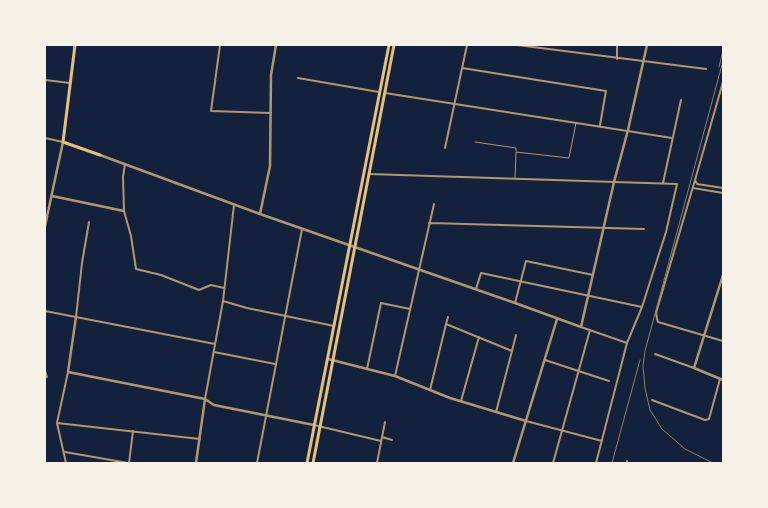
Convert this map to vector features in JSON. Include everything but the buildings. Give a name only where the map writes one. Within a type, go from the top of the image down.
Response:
[{"type":"main road","points":[[75,45],[63,142],[100,155]]},
{"type":"main road","points":[[307,463],[328,359],[348,245],[389,45]]},
{"type":"main road","points":[[313,463],[394,45]]},
{"type":"street","points":[[220,45],[211,111],[271,113]]},
{"type":"street","points":[[260,214],[270,166],[271,75],[276,45]]},
{"type":"street","points":[[288,45],[298,45]]},
{"type":"street","points":[[445,148],[467,45]]},
{"type":"street","points":[[517,45],[617,59],[706,69]]},
{"type":"street","points":[[617,45],[617,59]]},
{"type":"street","points":[[581,327],[647,45]]},
{"type":"street","points":[[462,68],[606,91],[600,126]]},
{"type":"street","points":[[298,78],[379,92]]},
{"type":"street","points":[[45,80],[70,83]]},
{"type":"street","points":[[723,82],[656,313],[658,322],[723,342]]},
{"type":"street","points":[[384,93],[672,138]]},
{"type":"street","points":[[663,184],[681,100]]},
{"type":"street","points":[[45,138],[63,142],[45,226]]},
{"type":"street","points":[[100,155],[302,229],[515,302],[557,319],[627,343]]},
{"type":"street","points":[[125,163],[123,177],[124,211],[131,236],[136,269],[161,275],[199,290],[211,285],[224,288]]},
{"type":"street","points":[[368,174],[677,184],[666,232],[642,307],[627,343],[596,463]]},
{"type":"street","points":[[695,180],[697,184],[723,188]]},
{"type":"street","points":[[693,188],[723,193]]},
{"type":"street","points":[[52,196],[124,211]]},
{"type":"street","points":[[196,463],[205,399],[223,301],[234,204]]},
{"type":"street","points":[[395,376],[434,204]]},
{"type":"street","points":[[66,463],[58,423],[68,372],[88,222]]},
{"type":"street","points":[[429,223],[644,229]]},
{"type":"street","points":[[257,463],[284,316],[302,229]]},
{"type":"street","points":[[515,302],[526,261],[594,275]]},
{"type":"street","points":[[476,289],[481,273],[642,307]]},
{"type":"street","points":[[694,368],[723,275]]},
{"type":"street","points":[[223,301],[247,308],[334,326]]},
{"type":"street","points":[[367,369],[381,303],[410,309]]},
{"type":"street","points":[[45,312],[215,344]]},
{"type":"street","points":[[430,390],[448,316]]},
{"type":"street","points":[[513,463],[557,319]]},
{"type":"street","points":[[446,324],[512,351]]},
{"type":"street","points":[[553,463],[590,330]]},
{"type":"street","points":[[496,412],[516,335]]},
{"type":"street","points":[[461,401],[479,337]]},
{"type":"street","points":[[214,352],[275,364]]},
{"type":"street","points":[[652,400],[704,420],[709,420],[722,379],[655,354]]},
{"type":"street","points":[[328,359],[395,376],[430,390],[496,412],[602,441]]},
{"type":"street","points":[[545,360],[609,381]]},
{"type":"street","points":[[45,371],[47,377]]},
{"type":"street","points":[[68,372],[205,399],[214,406],[314,425],[381,441]]},
{"type":"street","points":[[377,463],[385,422]]},
{"type":"street","points":[[58,423],[200,439]]},
{"type":"street","points":[[65,452],[128,463],[133,431]]},
{"type":"street","points":[[382,437],[392,440]]},
{"type":"lane","points":[[516,152],[568,158],[577,122]]},
{"type":"lane","points":[[475,142],[516,148],[515,178]]},
{"type":"railway","points":[[719,67],[723,51]]},
{"type":"railway","points":[[713,463],[685,449],[662,429],[650,410],[645,388],[643,366],[645,351],[723,61]]},
{"type":"railway","points":[[612,463],[640,360]]}]
